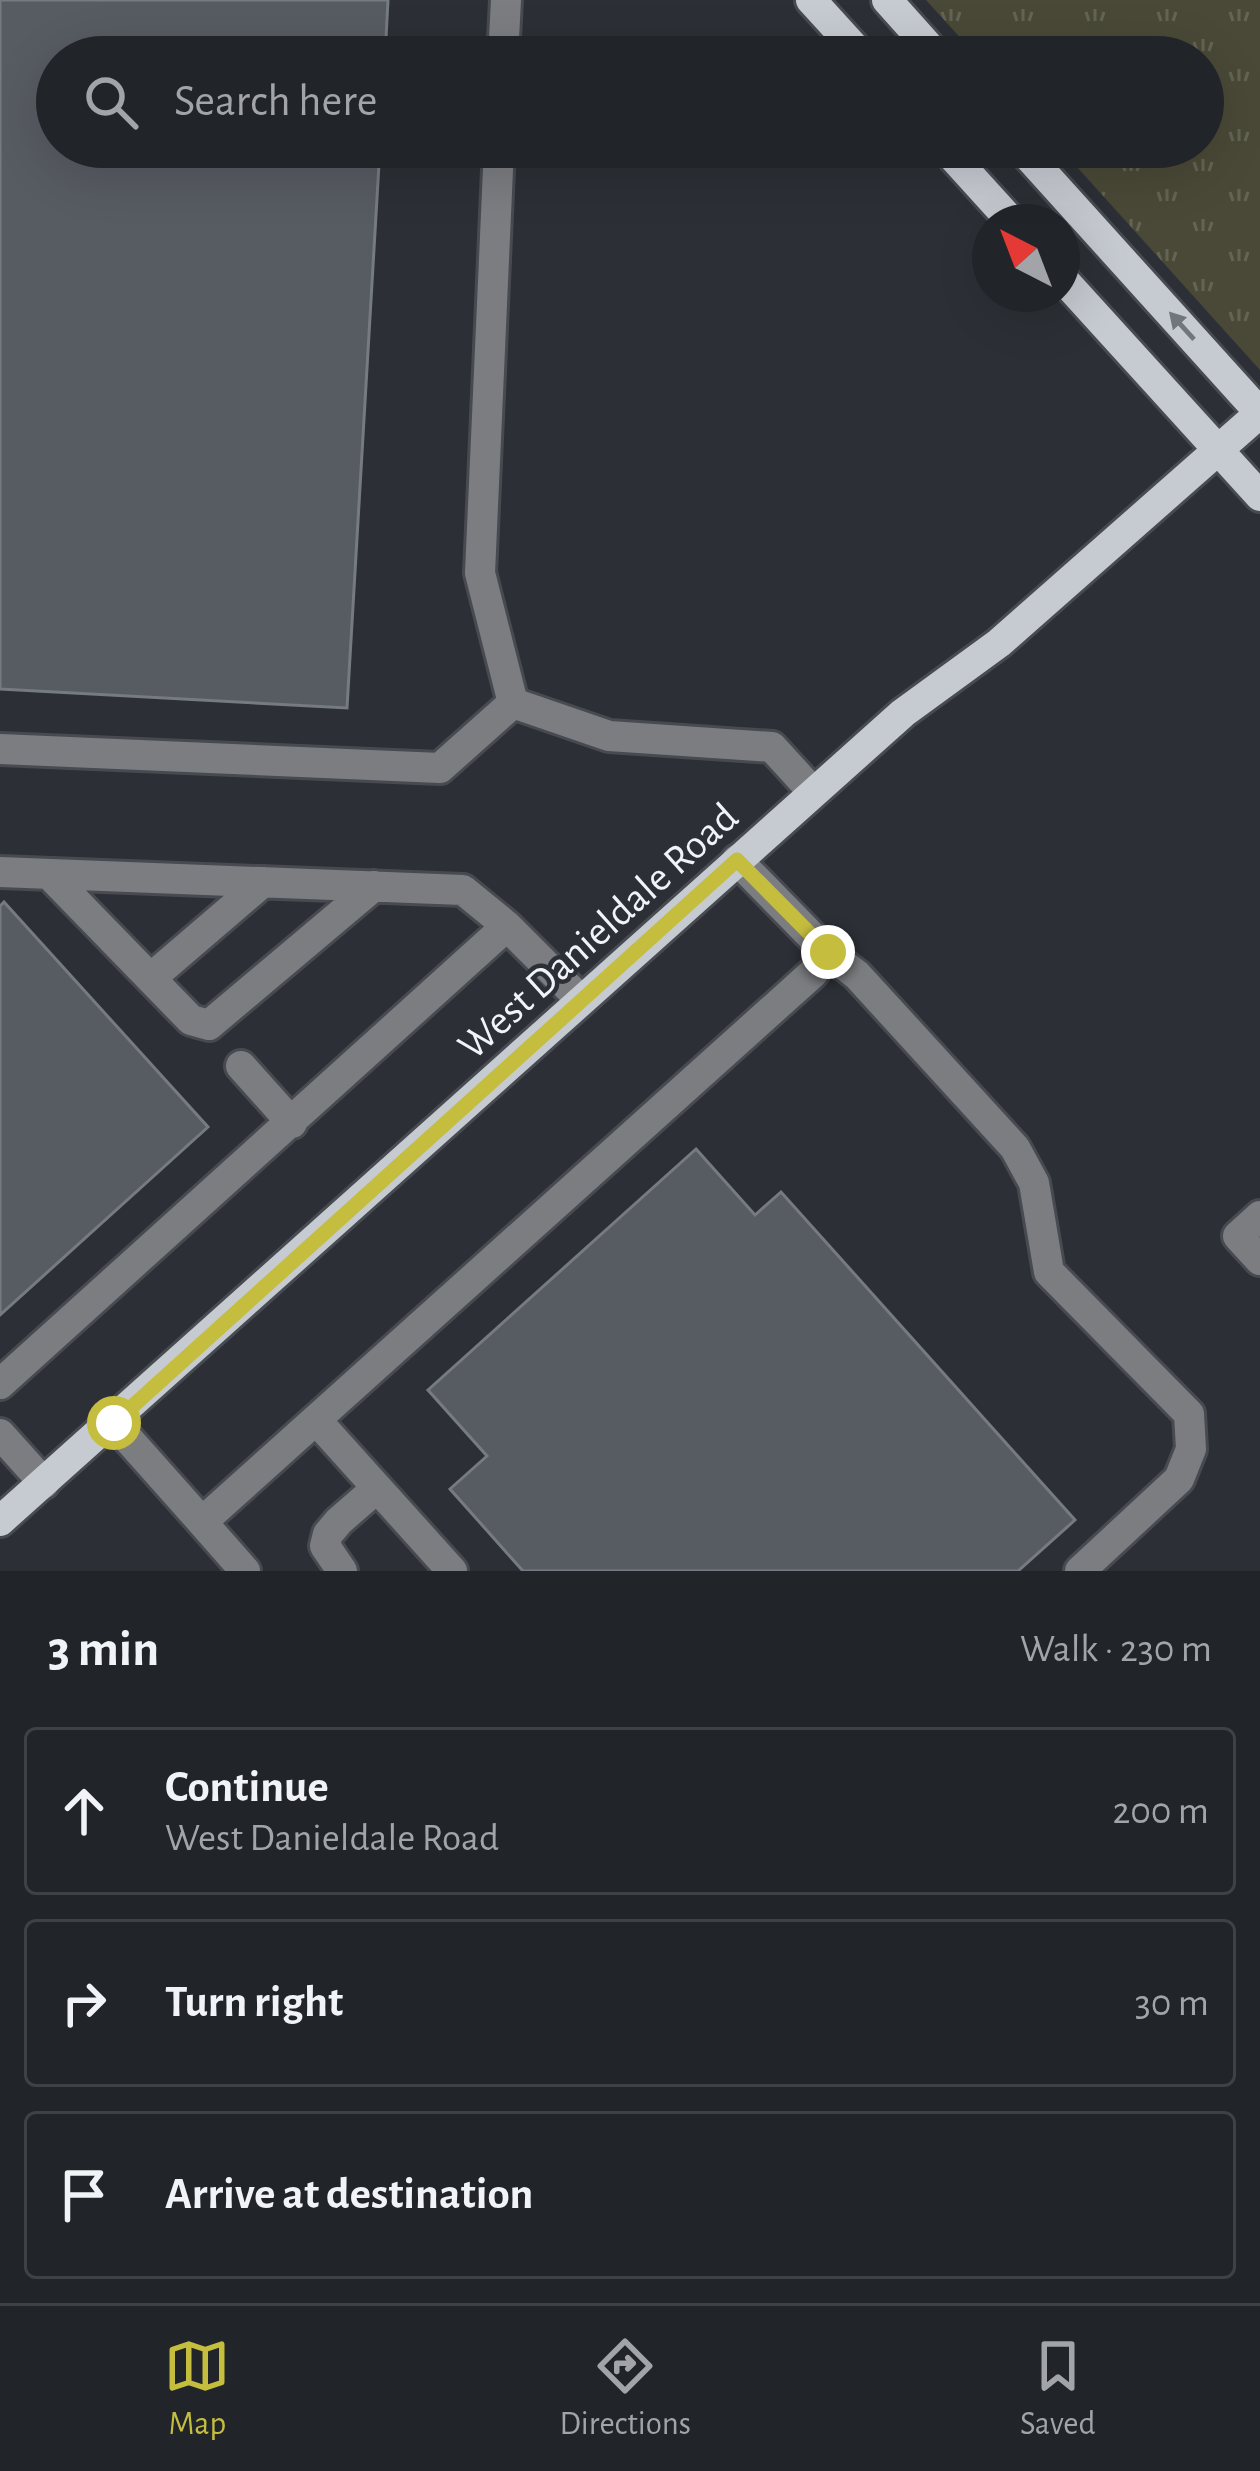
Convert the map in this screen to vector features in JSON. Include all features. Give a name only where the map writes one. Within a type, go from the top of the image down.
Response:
[{"type":"main road","points":[[811,0],[844,36]]},
{"type":"main road","points":[[886,0],[919,36]]},
{"type":"main road","points":[[963,168],[996,204]]},
{"type":"main road","points":[[1038,168],[1260,413]]},
{"type":"main road","points":[[1080,298],[1260,496]]},
{"type":"main road","name":"West Danieldale Road","points":[[0,1521],[902,712],[999,643],[1260,413]]},
{"type":"lane","points":[[504,36],[506,0]]},
{"type":"lane","points":[[499,168],[480,573],[513,703]]},
{"type":"lane","points":[[0,749],[440,768],[513,703]]},
{"type":"lane","points":[[513,703],[609,736],[772,746],[813,792]]},
{"type":"lane","points":[[737,860],[857,975],[1015,1148],[1034,1183],[1049,1272],[1189,1414],[1191,1449],[1179,1479],[1080,1571]]},
{"type":"lane","points":[[0,872],[464,890],[581,1000]]},
{"type":"lane","points":[[49,874],[191,1020],[209,1024],[374,886]]},
{"type":"lane","points":[[151,978],[263,882]]},
{"type":"lane","points":[[0,1384],[507,926]]},
{"type":"lane","points":[[202,1522],[813,973],[828,952]]},
{"type":"lane","points":[[241,1066],[292,1123]]},
{"type":"lane","points":[[1260,1216],[1238,1236],[1260,1260]]},
{"type":"lane","points":[[317,1421],[452,1571]]},
{"type":"lane","points":[[114,1423],[245,1571]]},
{"type":"lane","points":[[0,1434],[44,1483]]},
{"type":"lane","points":[[343,1571],[325,1546],[328,1534],[377,1488]]},
{"type":"green space","points":[[926,0],[1260,0],[1260,370],[1078,168],[1224,168],[1224,36],[959,36]]},
{"type":"building","points":[[0,0],[388,0],[386,36],[36,36],[36,168],[379,168],[347,708],[0,689]]},
{"type":"building","points":[[4,902],[208,1127],[0,1315],[0,906]]},
{"type":"building","points":[[696,1149],[755,1215],[781,1192],[1075,1520],[1018,1571],[523,1571],[450,1489],[487,1456],[428,1390]]},
{"type":"route","points":[[114,1423],[737,860],[828,952]]}]
